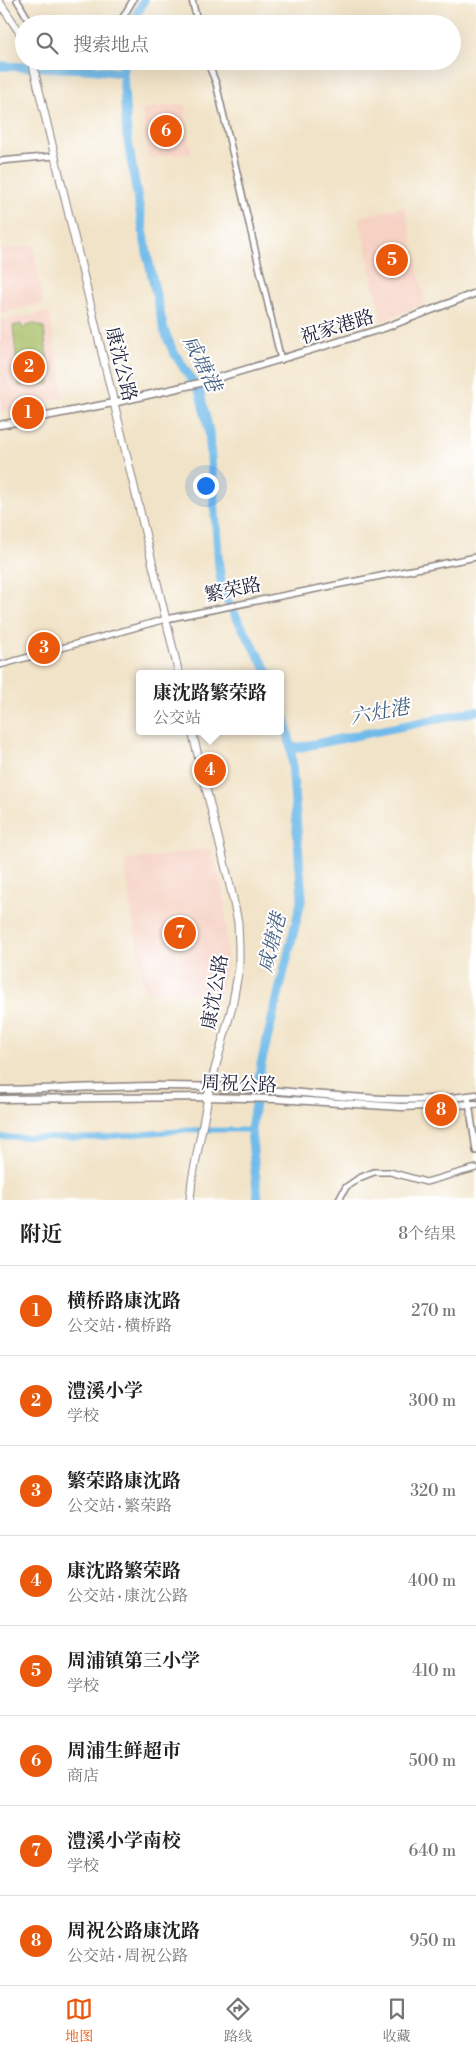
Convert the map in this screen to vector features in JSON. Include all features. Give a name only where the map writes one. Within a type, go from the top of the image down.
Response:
[{"type":"main road","points":[[0,3],[15,26]]},
{"type":"main road","name":"康沈公路","points":[[34,70],[178,670]]},
{"type":"main road","name":"康沈公路","points":[[190,1200],[199,1140],[210,1087],[232,1007],[239,968],[238,922],[193,735]]},
{"type":"street","points":[[18,0],[26,15]]},
{"type":"street","points":[[124,15],[133,0]]},
{"type":"street","points":[[192,0],[196,15]]},
{"type":"street","points":[[211,70],[216,83],[281,360]]},
{"type":"street","points":[[0,161],[55,156]]},
{"type":"street","name":"祝家港路","points":[[0,425],[114,403],[204,382],[384,328],[476,293]]},
{"type":"street","name":"繁荣路","points":[[0,666],[166,619],[476,557]]},
{"type":"street","name":"周祝公路","points":[[0,1090],[210,1087],[406,1100],[445,1100],[476,1095]]},
{"type":"street","points":[[468,1096],[473,1105],[476,1151]]},
{"type":"street","name":"周祝公路","points":[[0,1098],[208,1097],[276,1099],[401,1107],[473,1105]]},
{"type":"street","points":[[339,1200],[346,1187],[359,1178],[374,1172],[390,1172],[426,1182],[476,1168]]},
{"type":"shaded area","points":[[185,104],[191,153],[148,158],[142,109]]},
{"type":"shaded area","points":[[405,207],[425,303],[382,321],[359,217]]},
{"type":"shaded area","points":[[33,245],[43,304],[0,313],[0,249]]},
{"type":"shaded area","points":[[49,312],[64,397],[0,412],[0,321]]},
{"type":"shaded area","points":[[211,848],[225,901],[227,965],[219,994],[144,992],[124,861]]},
{"type":"green space","points":[[21,324],[23,329],[33,324],[44,328],[50,384],[19,386],[13,326]]},
{"type":"waterway","name":"咸塘港","points":[[136,15],[144,0]]},
{"type":"waterway","points":[[0,66],[15,67]]},
{"type":"waterway","points":[[98,70],[123,73]]},
{"type":"waterway","name":"咸塘港","points":[[123,70],[127,136],[148,259],[164,330],[173,351],[200,393],[209,431],[219,567],[223,594],[267,670]]},
{"type":"waterway","name":"六灶港","points":[[291,749],[476,711]]},
{"type":"waterway","name":"咸塘港","points":[[258,1200],[251,1130],[261,1064],[302,898],[291,749],[284,713]]},
{"type":"waterway","points":[[0,1137],[94,1138],[188,1130],[251,1130]]},
{"type":"place","name":"周浦生鲜超市","points":[[166,131]]},
{"type":"place","name":"周浦镇第三小学","points":[[392,260]]},
{"type":"place","name":"澧溪小学","points":[[29,367]]},
{"type":"place","name":"横桥路康沈路","points":[[28,413]]},
{"type":"place","name":"繁荣路康沈路","points":[[44,648]]},
{"type":"place","name":"康沈路繁荣路","points":[[210,770]]},
{"type":"place","name":"澧溪小学南校","points":[[180,933]]},
{"type":"place","name":"周祝公路康沈路","points":[[441,1110]]}]
